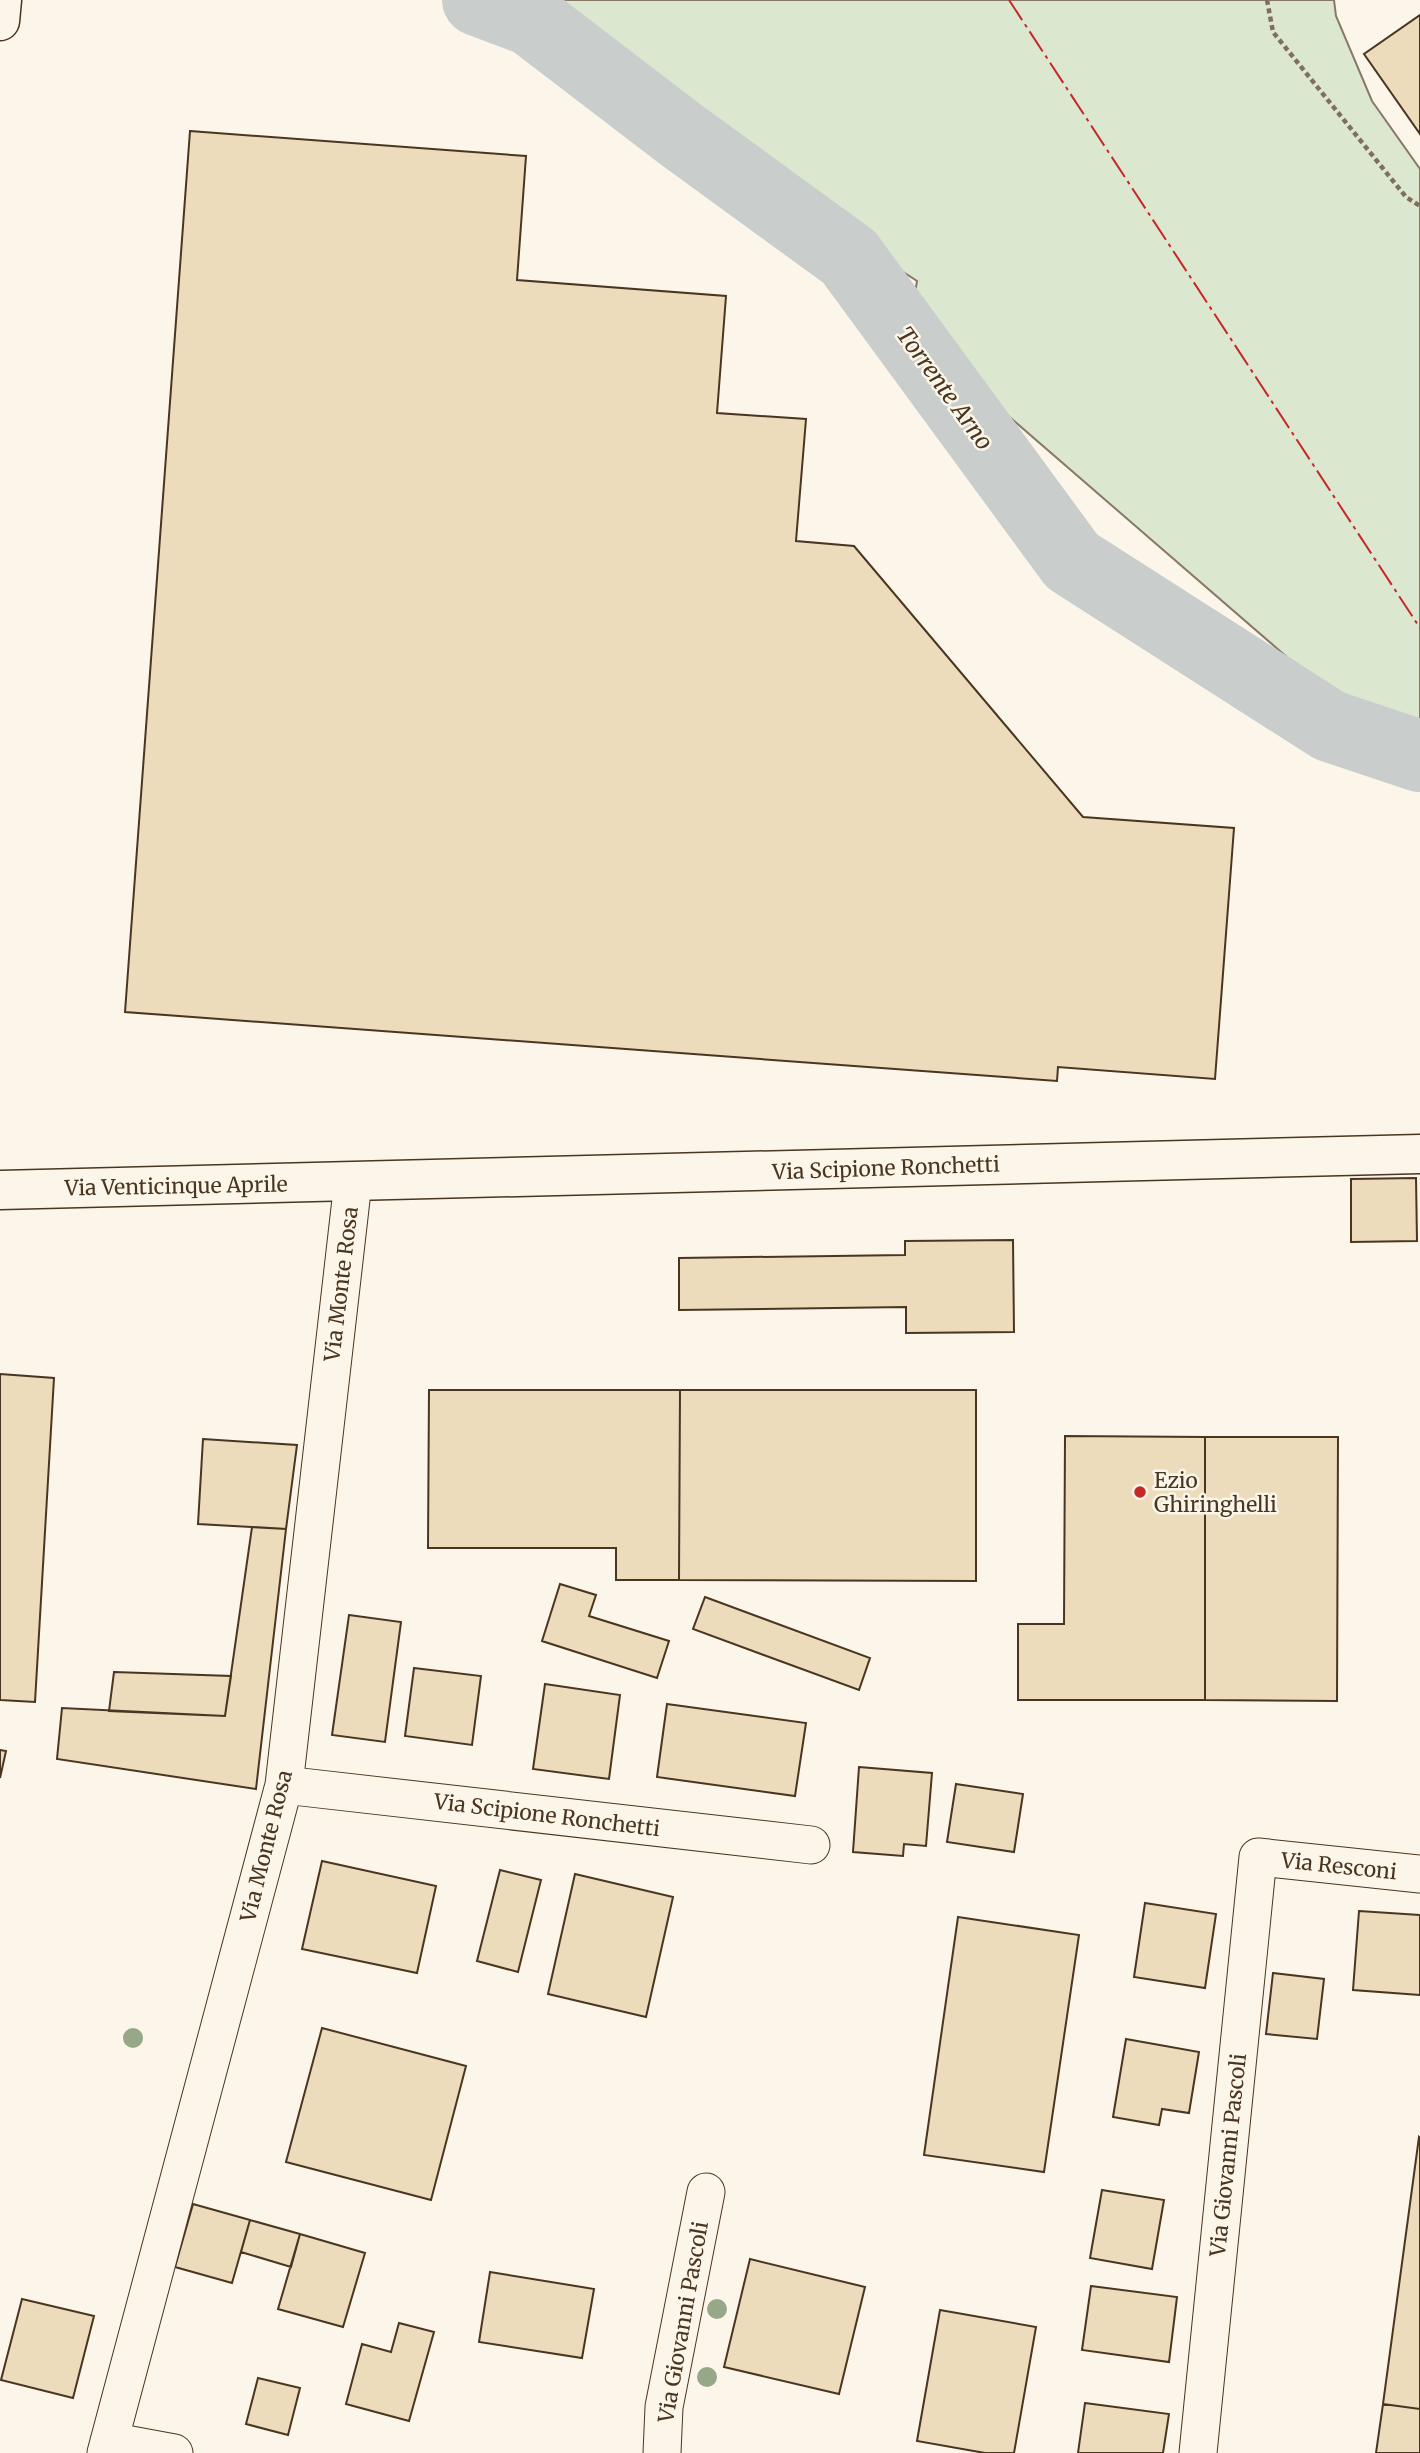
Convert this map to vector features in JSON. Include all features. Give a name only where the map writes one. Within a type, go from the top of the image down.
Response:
[{"type":"main road","points":[[0,21],[2,0]]},
{"type":"main road","name":"Via Scipione Ronchetti","points":[[353,1182],[1420,1154]]},
{"type":"main road","name":"Via Venticinque Aprile","points":[[1,1190],[353,1182]]},
{"type":"street","name":"Via Monte Rosa","points":[[107,2447],[284,1785],[353,1182]]},
{"type":"street","name":"Via Scipione Ronchetti","points":[[284,1785],[811,1845]]},
{"type":"street","name":"Via Resconi","points":[[1258,1857],[1420,1874]]},
{"type":"street","name":"Via Giovanni Pascoli","points":[[1198,2453],[1258,1857]]},
{"type":"street","name":"Via Giovanni Pascoli","points":[[662,2453],[664,2407],[706,2192]]},
{"type":"street","points":[[107,2447],[174,2453]]},
{"type":"path","points":[[1267,0],[1273,32],[1406,197],[1420,206]]},
{"type":"green space","points":[[502,0],[1334,0],[1336,16],[1372,101],[1420,169],[1420,748],[1288,658],[909,330],[917,281],[727,158]]},
{"type":"building","points":[[1420,15],[1420,134],[1364,54]]},
{"type":"building","points":[[190,131],[526,156],[517,280],[726,296],[717,413],[806,419],[796,541],[854,546],[1083,817],[1234,828],[1215,1079],[1058,1067],[1057,1081],[125,1012]]},
{"type":"building","points":[[1416,1178],[1417,1241],[1351,1242],[1351,1179]]},
{"type":"building","points":[[1013,1240],[1014,1332],[906,1333],[906,1307],[679,1310],[679,1258],[905,1255],[905,1241]]},
{"type":"building","points":[[0,1374],[54,1378],[35,1702],[0,1700]]},
{"type":"building","points":[[429,1390],[680,1390],[679,1580],[616,1580],[616,1548],[428,1548]]},
{"type":"building","points":[[680,1390],[976,1390],[976,1581],[679,1580]]},
{"type":"building","points":[[1065,1436],[1205,1437],[1205,1700],[1018,1700],[1018,1624],[1064,1624]]},
{"type":"building","points":[[1205,1437],[1338,1437],[1337,1701],[1205,1700]]},
{"type":"building","points":[[203,1439],[297,1445],[286,1529],[198,1524]]},
{"type":"building","points":[[252,1527],[286,1529],[256,1789],[57,1759],[62,1708],[225,1716]]},
{"type":"building","points":[[560,1584],[596,1595],[589,1616],[669,1641],[657,1678],[542,1641]]},
{"type":"building","points":[[705,1597],[870,1658],[859,1690],[693,1629]]},
{"type":"building","points":[[349,1615],[401,1622],[385,1742],[332,1735]]},
{"type":"building","points":[[414,1668],[481,1676],[472,1745],[405,1736]]},
{"type":"building","points":[[114,1672],[231,1676],[225,1716],[109,1711]]},
{"type":"building","points":[[545,1684],[620,1695],[609,1779],[533,1769]]},
{"type":"building","points":[[667,1704],[806,1723],[795,1796],[657,1777]]},
{"type":"building","points":[[0,1750],[6,1751],[0,1778]]},
{"type":"building","points":[[859,1767],[932,1773],[926,1846],[904,1844],[903,1856],[853,1852]]},
{"type":"building","points":[[956,1784],[1023,1794],[1014,1852],[947,1842]]},
{"type":"building","points":[[322,1861],[436,1886],[417,1973],[302,1949]]},
{"type":"building","points":[[500,1870],[541,1880],[518,1972],[477,1961]]},
{"type":"building","points":[[575,1874],[673,1897],[646,2017],[548,1994]]},
{"type":"building","points":[[1145,1903],[1216,1914],[1205,1988],[1134,1977]]},
{"type":"building","points":[[1359,1911],[1420,1915],[1420,1995],[1353,1990]]},
{"type":"building","points":[[958,1917],[1079,1935],[1044,2172],[924,2155]]},
{"type":"building","points":[[1273,1973],[1324,1979],[1317,2039],[1266,2034]]},
{"type":"building","points":[[322,2028],[466,2066],[431,2200],[286,2162]]},
{"type":"building","points":[[1126,2039],[1199,2052],[1189,2113],[1162,2109],[1159,2125],[1113,2117]]},
{"type":"building","points":[[1420,2138],[1420,2409],[1383,2404]]},
{"type":"building","points":[[1102,2190],[1164,2200],[1152,2269],[1090,2258]]},
{"type":"building","points":[[193,2204],[250,2220],[232,2283],[175,2267]]},
{"type":"building","points":[[250,2220],[300,2234],[291,2267],[241,2252]]},
{"type":"building","points":[[300,2234],[365,2253],[343,2327],[278,2309]]},
{"type":"building","points":[[750,2259],[865,2287],[839,2394],[724,2367]]},
{"type":"building","points":[[490,2272],[594,2289],[582,2358],[479,2342]]},
{"type":"building","points":[[1091,2286],[1177,2297],[1169,2362],[1082,2350]]},
{"type":"building","points":[[22,2299],[94,2316],[73,2398],[1,2380]]},
{"type":"building","points":[[940,2310],[1036,2327],[1014,2453],[985,2453],[917,2441]]},
{"type":"building","points":[[399,2323],[434,2332],[409,2421],[346,2404],[362,2344],[391,2352]]},
{"type":"building","points":[[258,2378],[300,2388],[288,2435],[246,2424]]},
{"type":"building","points":[[1085,2403],[1169,2414],[1163,2453],[1078,2453]]},
{"type":"building","points":[[1383,2404],[1420,2409],[1420,2453],[1376,2453]]},
{"type":"waterway","name":"Torrente Arno","points":[[478,0],[531,20],[680,134],[849,257],[1072,561],[1330,726],[1420,756]]},
{"type":"power","points":[[1009,0],[1420,628]]},
{"type":"place","name":"Ezio Ghiringhelli","points":[[1140,1492]]}]
